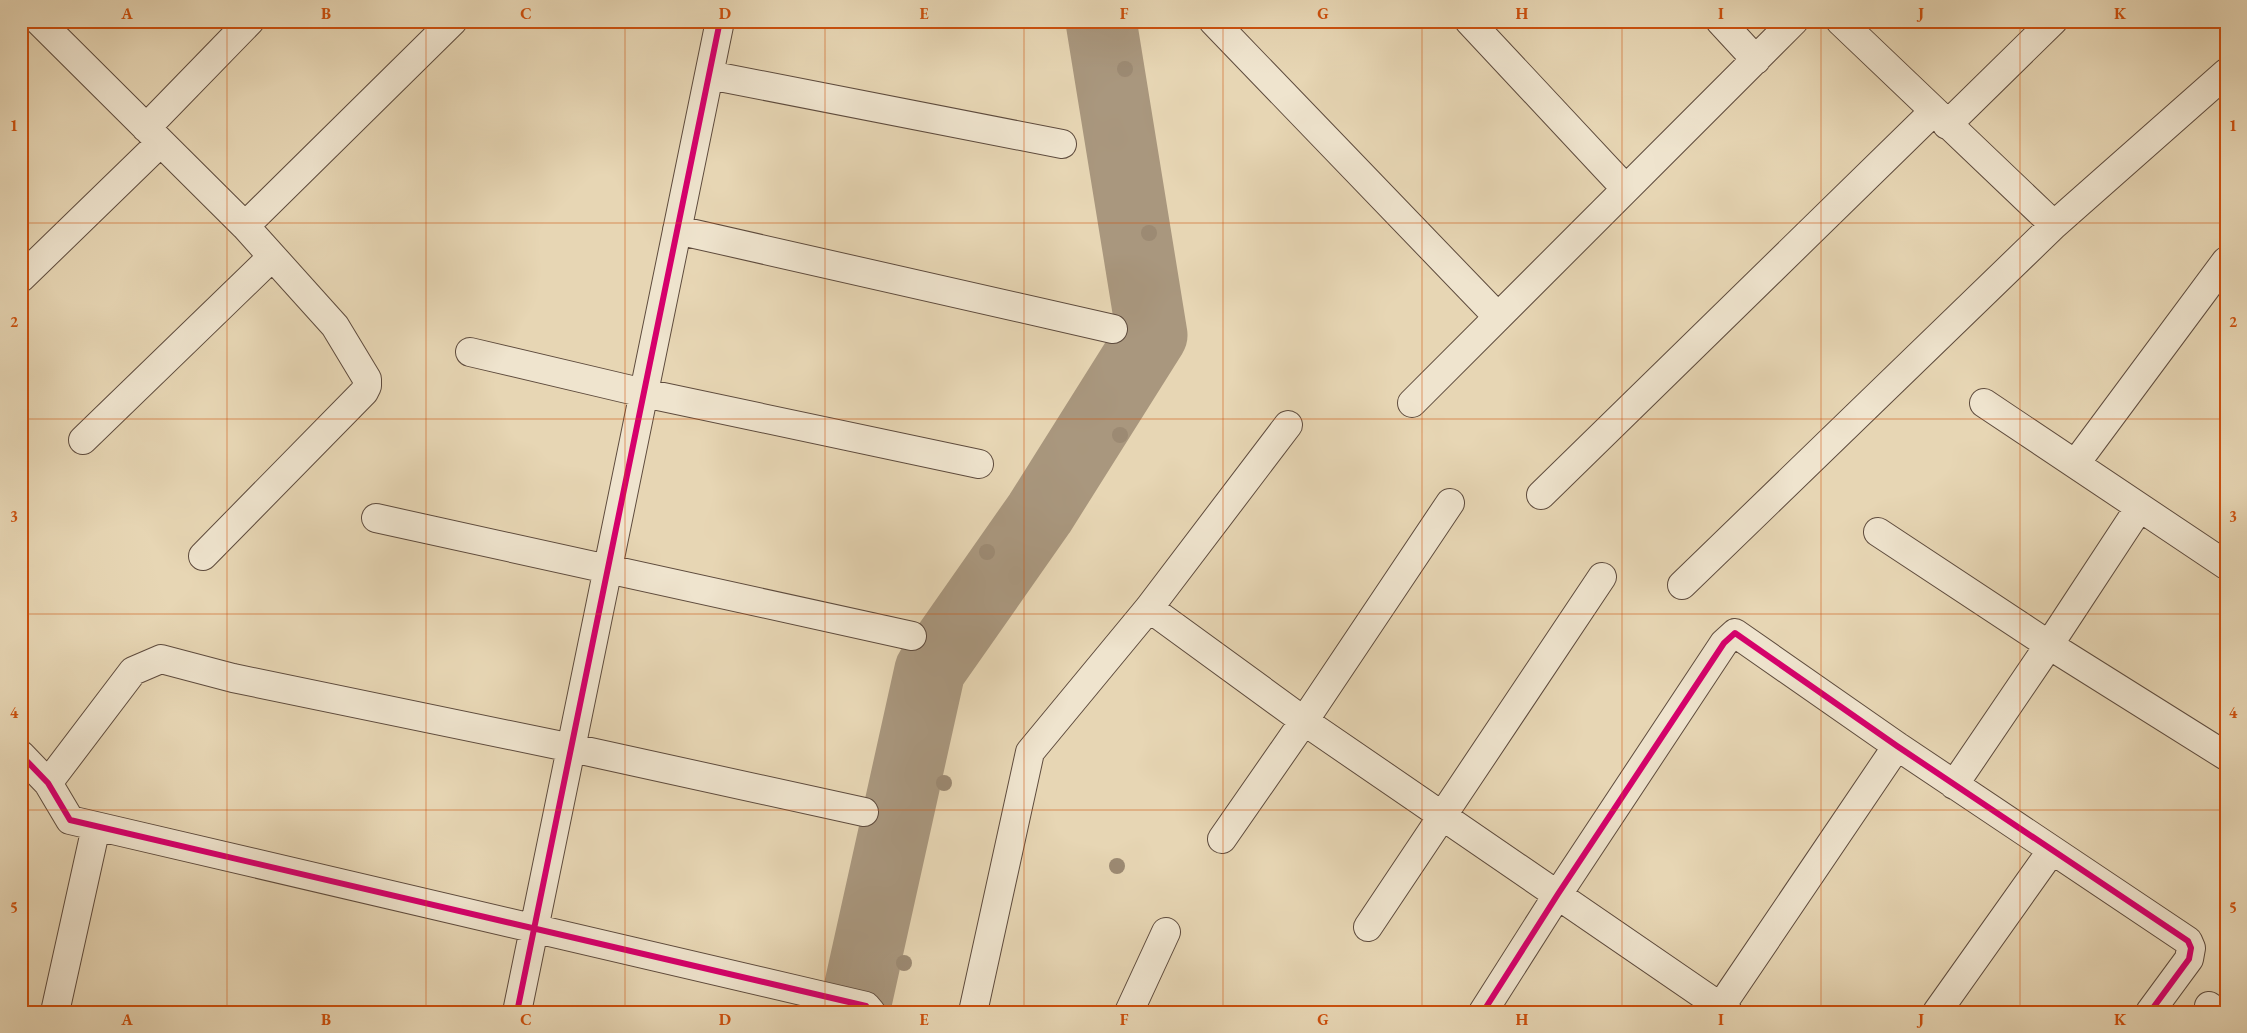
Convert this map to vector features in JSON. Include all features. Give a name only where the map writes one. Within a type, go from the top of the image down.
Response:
[{"type":"street","points":[[21,278],[153,136],[250,21]]},
{"type":"street","points":[[245,226],[453,21]]},
{"type":"street","points":[[517,1012],[720,21]]},
{"type":"street","points":[[1213,21],[1498,317]]},
{"type":"street","points":[[1469,21],[1626,189]]},
{"type":"street","points":[[1720,21],[1756,60]]},
{"type":"street","points":[[1412,403],[1794,21]]},
{"type":"street","points":[[1840,21],[2054,225]]},
{"type":"street","points":[[1541,495],[1940,118],[2054,21]]},
{"type":"street","points":[[44,23],[153,136],[245,226],[336,326],[364,372],[367,386],[364,392],[203,556]]},
{"type":"street","points":[[709,75],[1062,144]]},
{"type":"street","points":[[1682,585],[2054,225],[2224,80]]},
{"type":"street","points":[[677,230],[1113,329]]},
{"type":"street","points":[[83,440],[272,257]]},
{"type":"street","points":[[2076,463],[2226,261]]},
{"type":"street","points":[[470,352],[644,393],[979,464]]},
{"type":"street","points":[[1984,402],[2076,463],[2139,508],[2225,563]]},
{"type":"street","points":[[973,1012],[1030,752],[1149,608],[1288,425]]},
{"type":"street","points":[[1222,839],[1304,721],[1450,503]]},
{"type":"street","points":[[1954,785],[2139,508]]},
{"type":"street","points":[[376,518],[912,636]]},
{"type":"street","points":[[1878,532],[2049,645],[2226,756]]},
{"type":"street","points":[[1368,927],[1602,577]]},
{"type":"street","points":[[1149,608],[1304,721],[1558,894],[1722,1010],[1897,746]]},
{"type":"street","points":[[1483,1012],[1558,894],[1724,643],[1735,633],[1954,785],[2188,941],[2191,948],[2189,959],[2150,1012]]},
{"type":"street","points":[[48,783],[133,671],[161,659],[233,678],[572,748],[864,812]]},
{"type":"street","points":[[21,755],[48,783],[70,820],[868,1009]]},
{"type":"street","points":[[55,1012],[96,827]]},
{"type":"street","points":[[1937,1012],[2052,850]]},
{"type":"street","points":[[1129,1012],[1166,932]]},
{"type":"waterway","points":[[854,1012],[930,670],[1040,513],[1152,335],[1101,21]]},
{"type":"cycle path","points":[[517,1012],[720,21]]},
{"type":"cycle path","points":[[1483,1012],[1558,894],[1724,643],[1735,633],[1897,746],[2188,941],[2191,948],[2189,959],[2150,1012]]},
{"type":"cycle path","points":[[21,755],[48,783],[70,820],[866,1006],[871,1012]]}]
